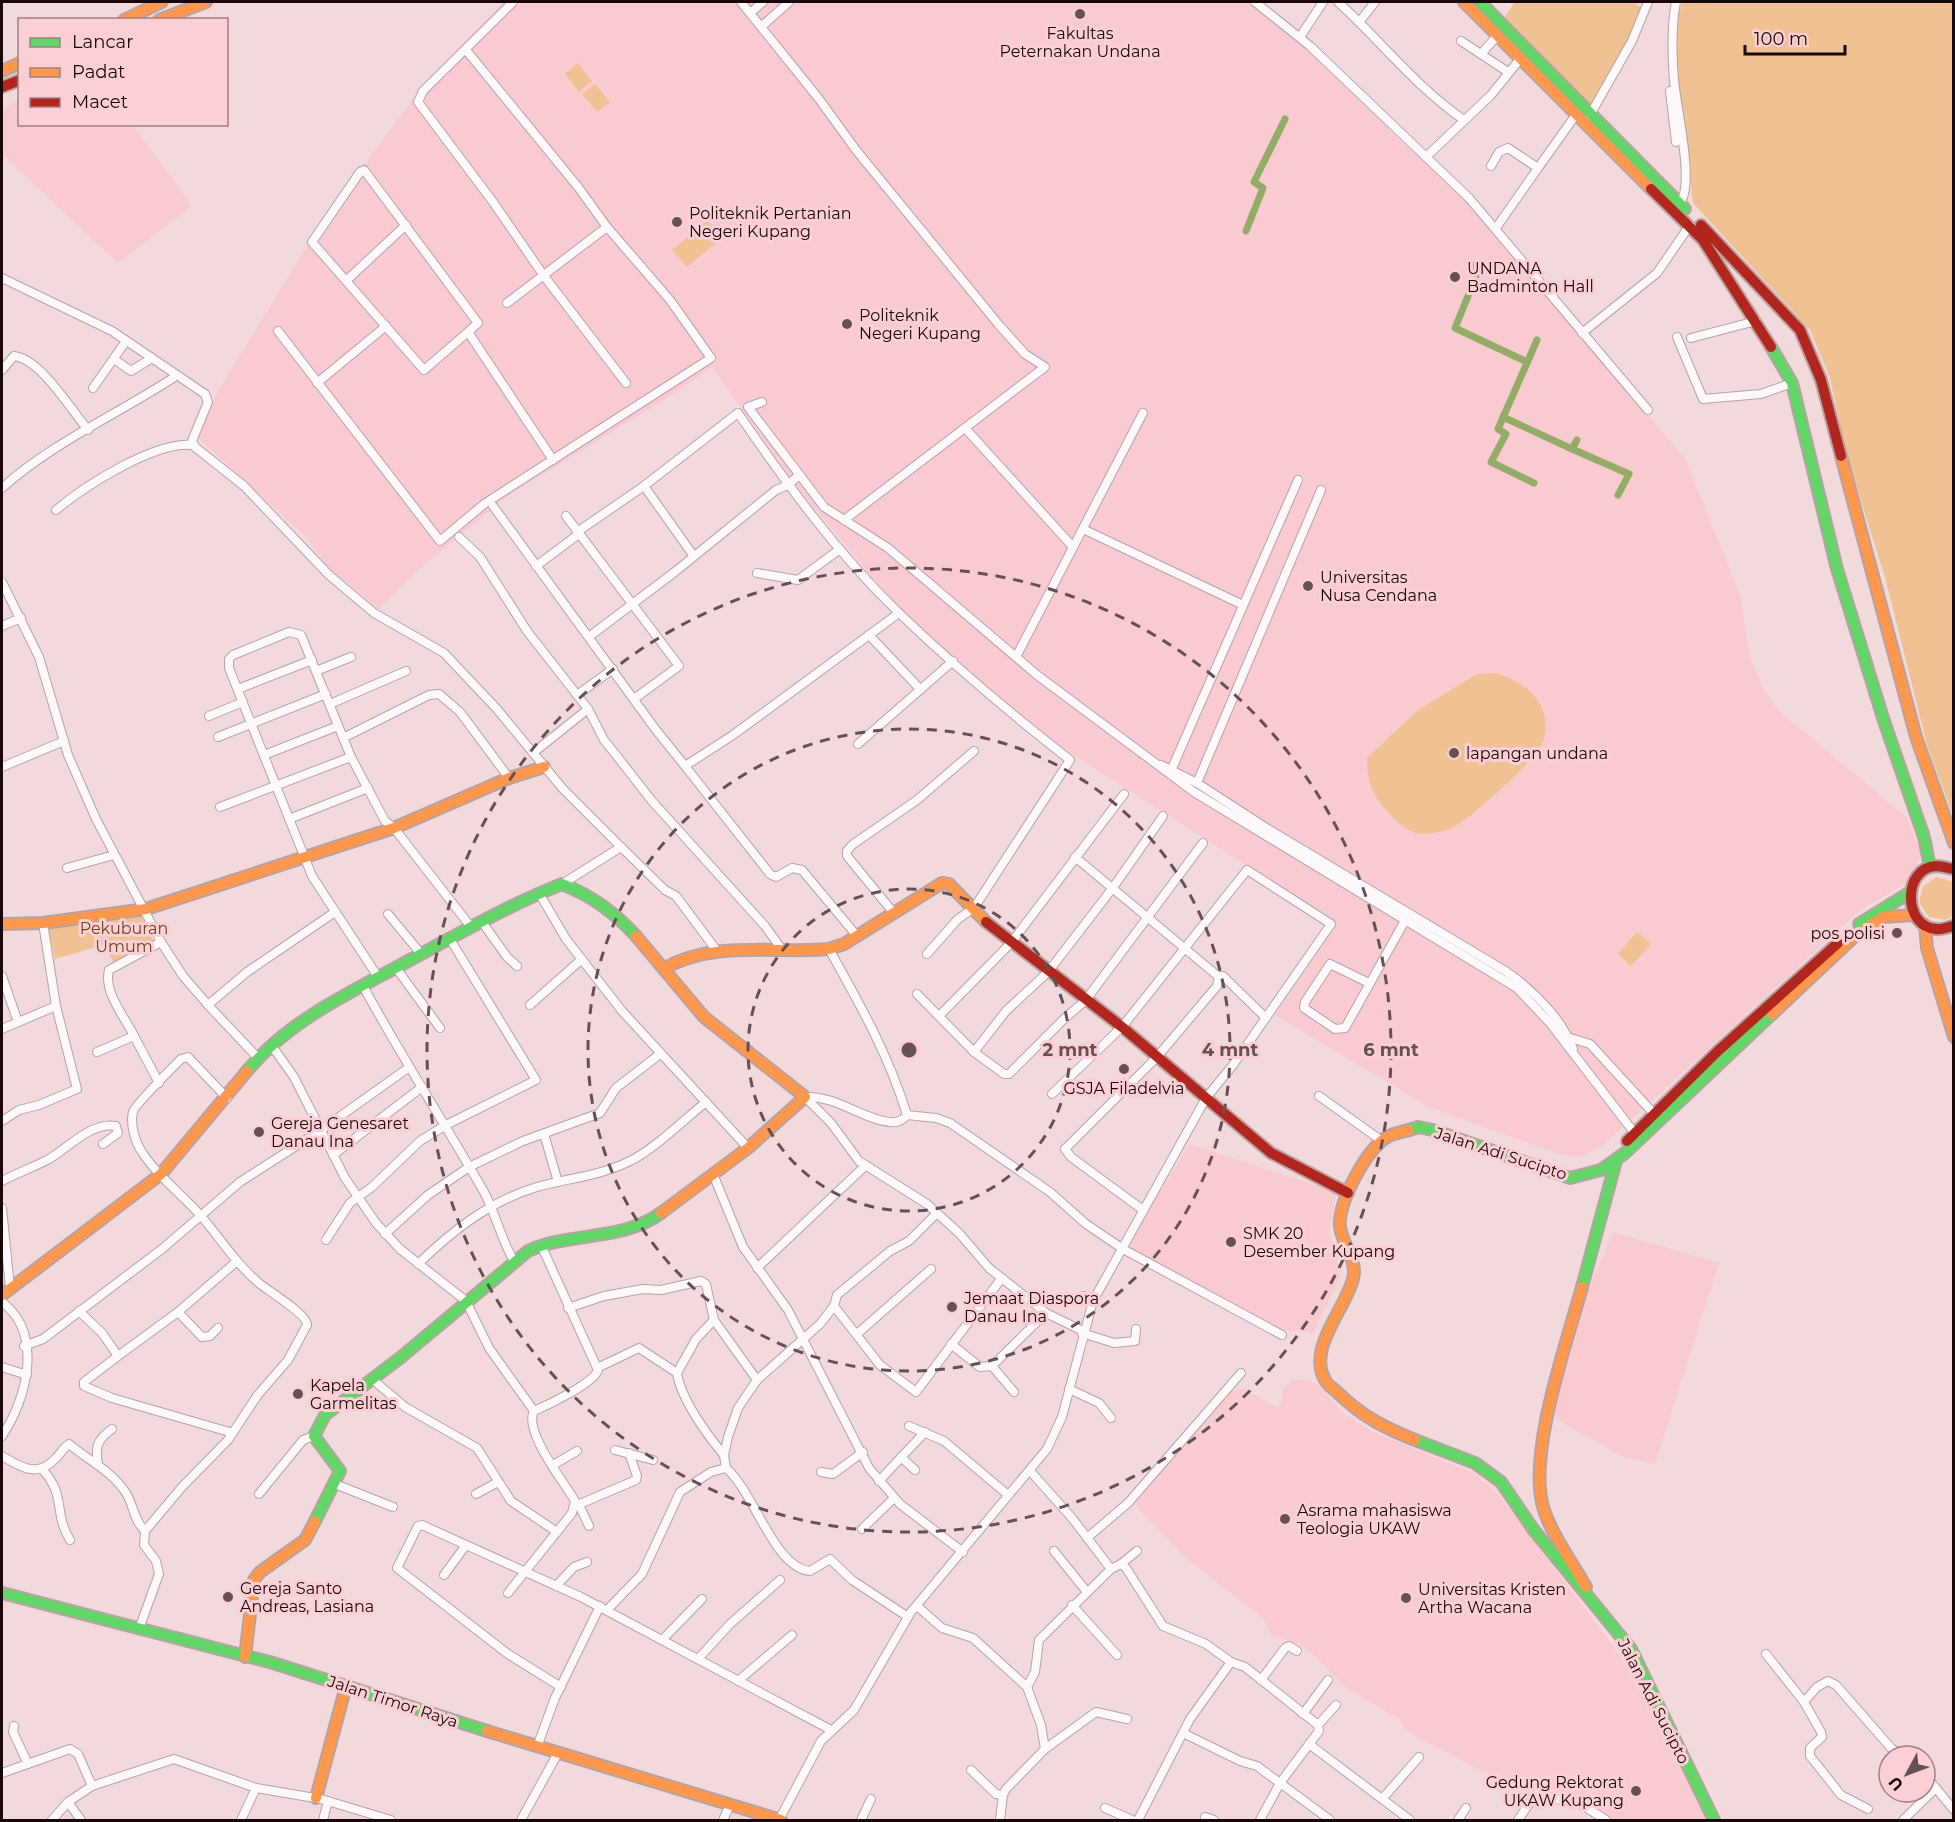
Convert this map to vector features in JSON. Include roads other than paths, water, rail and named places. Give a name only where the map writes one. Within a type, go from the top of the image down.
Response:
[{"type":"main road","points":[[128,18],[162,2]]},
{"type":"main road","points":[[164,18],[206,2]]},
{"type":"main road","points":[[1464,2],[1575,116],[1690,225],[1715,257],[1747,306],[1792,382],[1838,569],[1883,718],[1924,837],[1930,867],[1953,869]]},
{"type":"main road","points":[[1480,2],[1680,203],[1800,330],[1821,380],[1916,737],[1953,843]]},
{"type":"main road","points":[[2,71],[17,64]]},
{"type":"main road","points":[[2,87],[18,79]]},
{"type":"main road","points":[[1747,306],[1765,293]]},
{"type":"main road","points":[[2,924],[43,923],[146,909],[394,828],[509,778],[544,767]]},
{"type":"main road","name":"Jalan Adi Sucipto","points":[[1714,1821],[1630,1649],[1588,1593],[1533,1529],[1513,1498],[1493,1474],[1475,1463],[1372,1422],[1338,1395],[1325,1381],[1321,1371],[1320,1353],[1354,1275],[1339,1221],[1341,1205],[1367,1158],[1382,1141],[1397,1131],[1418,1127],[1455,1137],[1524,1164],[1570,1178],[1601,1170],[1625,1154],[1628,1140],[1637,1136],[1854,929],[1909,892],[1920,873],[1930,867]]},
{"type":"main road","points":[[664,968],[675,960],[717,951],[829,949],[857,936],[893,912],[945,883],[953,886],[1011,943],[1122,1028],[1283,1161],[1348,1193]]},
{"type":"main road","points":[[6,1291],[161,1174],[227,1098],[258,1058],[308,1016],[471,927],[562,884],[593,900],[618,918],[664,968],[704,1017],[805,1097],[748,1148],[653,1219],[600,1236],[541,1245],[466,1301],[325,1415],[314,1436],[316,1444],[337,1463],[340,1471],[305,1540],[260,1572],[254,1580],[245,1657]]},
{"type":"main road","points":[[1909,892],[1914,915],[1925,925],[1935,929],[1953,926]]},
{"type":"main road","name":"Jalan Adi Sucipto","points":[[1656,1116],[1856,935],[1883,917],[1914,915]]},
{"type":"main road","points":[[1925,925],[1927,948],[1953,1037]]},
{"type":"main road","points":[[1588,1593],[1579,1571],[1544,1510],[1539,1469],[1546,1421],[1616,1161]]},
{"type":"main road","name":"Jalan Timor Raya","points":[[2,1593],[59,1606],[346,1686],[537,1747],[780,1820]]},
{"type":"main road","points":[[316,1798],[346,1686]]},
{"type":"street","points":[[513,2],[423,91],[418,102],[493,202],[544,276],[626,383]]},
{"type":"street","points":[[741,2],[762,26],[856,150],[999,325],[1025,354],[1045,367],[844,520]]},
{"type":"street","points":[[750,13],[763,2]]},
{"type":"street","points":[[762,26],[789,2]]},
{"type":"street","points":[[1255,2],[1300,37],[1427,156],[1496,228],[1648,410]]},
{"type":"street","points":[[1300,37],[1323,2]]},
{"type":"street","points":[[1338,2],[1360,21],[1431,97],[1464,120]]},
{"type":"street","points":[[1360,21],[1375,2]]},
{"type":"street","points":[[1590,115],[1632,41],[1648,2]]},
{"type":"street","points":[[1675,2],[1668,52],[1681,187],[1680,203]]},
{"type":"street","points":[[1481,54],[1497,36]]},
{"type":"street","points":[[1461,41],[1508,72]]},
{"type":"street","points":[[278,331],[440,541],[484,504],[711,358],[670,300],[607,227],[578,187],[466,50]]},
{"type":"street","points":[[1427,156],[1491,95],[1520,59]]},
{"type":"street","points":[[1496,228],[1575,116]]},
{"type":"street","points":[[1491,166],[1498,152],[1508,148],[1538,168]]},
{"type":"street","points":[[364,170],[406,225],[478,323],[424,370],[312,242],[360,171],[364,170]]},
{"type":"street","points":[[347,280],[406,225]]},
{"type":"street","points":[[1582,333],[1657,273],[1690,225]]},
{"type":"street","points":[[507,303],[607,227]]},
{"type":"street","points":[[2,278],[89,318],[152,358],[207,398],[194,434],[193,445]]},
{"type":"street","points":[[1691,338],[1756,321]]},
{"type":"street","points":[[317,383],[386,326]]},
{"type":"street","points":[[468,332],[553,460]]},
{"type":"street","points":[[1677,337],[1703,399],[1761,394],[1792,382]]},
{"type":"street","points":[[93,387],[126,341]]},
{"type":"street","points":[[2,370],[14,356],[28,360],[40,371],[88,430]]},
{"type":"street","points":[[114,359],[131,370],[152,358]]},
{"type":"street","points":[[2,488],[46,453],[169,381],[175,374]]},
{"type":"street","points":[[762,402],[748,407],[824,507],[888,548],[1016,657],[1159,765],[1505,975],[1567,1036],[1574,1056]]},
{"type":"street","points":[[536,566],[738,413],[788,485],[840,549],[899,613],[1070,760],[974,908],[958,919],[927,954]]},
{"type":"street","points":[[1016,657],[1143,413]]},
{"type":"street","points":[[965,428],[1073,547]]},
{"type":"street","points":[[56,510],[108,476],[160,448],[180,443],[193,445],[244,486],[329,575],[374,613],[444,654],[496,708],[544,767],[621,847],[665,890],[676,896],[717,951]]},
{"type":"street","points":[[590,636],[782,485],[788,485],[800,475]]},
{"type":"street","points":[[1170,772],[1298,480]]},
{"type":"street","points":[[644,486],[693,555]]},
{"type":"street","points":[[1197,783],[1322,490]]},
{"type":"street","points":[[493,506],[634,699],[770,874],[776,877],[792,868],[802,870],[857,936]]},
{"type":"street","points":[[566,516],[679,666],[634,699]]},
{"type":"street","points":[[1083,529],[1243,606]]},
{"type":"street","points":[[459,537],[480,557],[526,631],[588,709],[604,740],[652,801],[765,926],[783,951]]},
{"type":"street","points":[[757,573],[798,580],[840,549]]},
{"type":"street","points":[[2,582],[39,657],[64,741],[96,819],[114,855],[146,909],[161,942],[183,976],[258,1058]]},
{"type":"street","points":[[685,766],[733,735],[899,613]]},
{"type":"street","points":[[2,626],[21,618]]},
{"type":"street","points":[[378,977],[312,876],[229,668],[230,657],[289,632],[301,635],[351,757],[385,821],[394,828],[471,927]]},
{"type":"street","points":[[869,635],[920,689]]},
{"type":"street","points":[[316,671],[351,657]]},
{"type":"street","points":[[237,689],[312,660]]},
{"type":"street","points":[[858,744],[953,661]]},
{"type":"street","points":[[577,695],[613,669]]},
{"type":"street","points":[[330,704],[406,672]]},
{"type":"street","points":[[218,737],[326,694]]},
{"type":"street","points":[[343,738],[429,695],[439,694],[460,712],[509,778]]},
{"type":"street","points":[[209,716],[243,702]]},
{"type":"street","points":[[532,753],[588,709]]},
{"type":"street","points":[[264,755],[338,726]]},
{"type":"street","points":[[2,767],[64,741]]},
{"type":"street","points":[[893,912],[847,856],[847,851],[852,845],[917,800],[974,751]]},
{"type":"street","points":[[220,807],[351,757]]},
{"type":"street","points":[[1170,772],[1197,783],[1282,841]]},
{"type":"street","points":[[289,819],[368,788]]},
{"type":"street","points":[[939,1016],[1011,943],[1124,794]]},
{"type":"street","points":[[974,1052],[1006,1011],[1048,972],[1112,888],[1162,816]]},
{"type":"street","points":[[917,994],[974,1052],[1004,1074],[1009,1074],[1085,1001],[1203,843]]},
{"type":"street","points":[[562,884],[621,847]]},
{"type":"street","points":[[67,868],[114,855]]},
{"type":"street","points":[[1076,857],[1219,976],[1223,976],[1266,1018]]},
{"type":"street","points":[[780,1820],[821,1741],[854,1710],[908,1617],[1008,1495],[1031,1472],[1051,1442],[1062,1417],[1092,1301],[1123,1250],[1206,1098],[1233,1065],[1331,926],[1330,922],[1247,870],[1122,1028],[1052,1094]]},
{"type":"street","points":[[539,893],[582,959],[622,1011],[748,1148]]},
{"type":"street","points":[[208,1005],[247,972],[335,912]]},
{"type":"street","points":[[388,914],[422,955]]},
{"type":"street","points":[[1369,983],[1330,964],[1305,1002],[1304,1008],[1335,1029],[1343,1030],[1407,917]]},
{"type":"street","points":[[482,922],[507,957],[517,966]]},
{"type":"street","points":[[2,1121],[19,1110],[58,1098],[77,1089],[56,1006],[43,923]]},
{"type":"street","points":[[326,1240],[350,1203],[359,1199],[407,1152],[446,1125],[536,1080],[450,939]]},
{"type":"street","points":[[159,1083],[114,1000],[108,978],[109,970],[161,942]]},
{"type":"street","points":[[829,949],[877,1038],[907,1115]]},
{"type":"street","points":[[530,1005],[582,959]]},
{"type":"street","points":[[396,968],[440,1028]]},
{"type":"street","points":[[2,976],[18,1022]]},
{"type":"street","points":[[1143,1210],[1071,1157],[1065,1149],[1157,1058],[1217,986],[1219,976]]},
{"type":"street","points":[[363,986],[408,1068],[446,1125],[491,1206],[507,1250],[515,1263]]},
{"type":"street","points":[[2,1029],[56,1006]]},
{"type":"street","points":[[1552,1020],[1574,1056],[1637,1136]]},
{"type":"street","points":[[97,1052],[135,1036]]},
{"type":"street","points":[[1567,1036],[1590,1044],[1656,1116]]},
{"type":"street","points":[[272,1046],[294,1077],[333,1155],[359,1199],[385,1234],[418,1264],[466,1301],[489,1348],[534,1411]]},
{"type":"street","points":[[385,1234],[428,1195],[469,1167],[543,1134],[602,1112],[616,1088],[660,1054]]},
{"type":"street","points":[[139,1629],[159,1574],[156,1561],[143,1540],[145,1531],[182,1487],[233,1433],[257,1396],[288,1360],[304,1331],[307,1320],[236,1262],[202,1217],[142,1152],[137,1142],[132,1118],[137,1103],[181,1059],[188,1058],[227,1098]]},
{"type":"street","points":[[24,1346],[43,1339],[202,1217],[240,1182],[321,1130],[408,1068]]},
{"type":"street","points":[[333,1155],[422,1087]]},
{"type":"street","points":[[1319,1096],[1382,1141]]},
{"type":"street","points":[[805,1097],[841,1105],[890,1122],[903,1119],[907,1115],[936,1118],[950,1123],[1050,1192],[1086,1224],[1123,1250],[1282,1335]]},
{"type":"street","points":[[805,1097],[831,1123],[866,1166],[913,1193],[959,1233],[1001,1279],[1046,1313],[1083,1332],[1119,1343],[1135,1341],[1136,1329]]},
{"type":"street","points":[[418,1264],[446,1238],[491,1206],[522,1192],[602,1173],[633,1160],[706,1102]]},
{"type":"street","points":[[2,1181],[65,1150],[89,1132],[109,1125],[116,1126],[118,1133],[103,1144]]},
{"type":"street","points":[[543,1134],[558,1182]]},
{"type":"street","points":[[757,1268],[866,1166]]},
{"type":"street","points":[[713,1174],[743,1247],[788,1310],[879,1481],[894,1498],[963,1552]]},
{"type":"street","points":[[2,1208],[6,1291]]},
{"type":"street","points":[[908,1617],[852,1580],[830,1559],[810,1571],[789,1561],[778,1550],[747,1492],[726,1468],[724,1455],[738,1408],[757,1380],[803,1340],[834,1306],[837,1295],[890,1251],[909,1241],[936,1214]]},
{"type":"street","points":[[541,1245],[567,1308],[597,1368],[596,1375],[534,1411],[531,1416],[533,1429],[589,1526]]},
{"type":"street","points":[[233,1433],[112,1398],[84,1386],[84,1382],[178,1312],[236,1262]]},
{"type":"street","points":[[857,1334],[931,1269]]},
{"type":"street","points":[[834,1306],[884,1370],[914,1392],[919,1390],[1001,1279]]},
{"type":"street","points":[[567,1308],[604,1296],[644,1288],[661,1290],[699,1280],[706,1284],[714,1320],[757,1380]]},
{"type":"street","points":[[1083,1296],[1092,1301]]},
{"type":"street","points":[[2,1302],[20,1323],[27,1375],[22,1400],[2,1436]]},
{"type":"street","points":[[79,1311],[102,1333],[118,1356]]},
{"type":"street","points":[[178,1312],[202,1337],[210,1336],[218,1328]]},
{"type":"street","points":[[951,1344],[980,1367],[992,1366],[1046,1313]]},
{"type":"street","points":[[677,1373],[696,1339],[714,1320]]},
{"type":"street","points":[[597,1368],[639,1348],[677,1373],[681,1386],[700,1421],[724,1455]]},
{"type":"street","points":[[992,1366],[1014,1392]]},
{"type":"street","points":[[2,1367],[27,1375]]},
{"type":"street","points":[[1087,1538],[1128,1503],[1241,1373]]},
{"type":"street","points":[[372,1379],[405,1407],[477,1448],[516,1506],[557,1532]]},
{"type":"street","points":[[1069,1389],[1099,1403],[1111,1418]]},
{"type":"street","points":[[909,1426],[952,1447],[1008,1495]]},
{"type":"street","points":[[98,1465],[96,1447],[98,1441],[112,1428]]},
{"type":"street","points":[[879,1481],[925,1432]]},
{"type":"street","points":[[259,1494],[303,1440],[314,1436]]},
{"type":"street","points":[[2,1456],[26,1469],[42,1469],[69,1444],[98,1465],[125,1491],[137,1520],[145,1531]]},
{"type":"street","points":[[615,1450],[653,1460]]},
{"type":"street","points":[[553,1465],[577,1451]]},
{"type":"street","points":[[821,1472],[833,1474],[863,1452]]},
{"type":"street","points":[[508,1593],[577,1505],[636,1480],[638,1476],[628,1454]]},
{"type":"street","points":[[901,1457],[915,1470]]},
{"type":"street","points":[[537,1747],[561,1687],[603,1608],[642,1574],[680,1492],[711,1472],[726,1468]]},
{"type":"street","points":[[42,1469],[57,1488],[62,1523],[70,1540]]},
{"type":"street","points":[[1031,1472],[1112,1569]]},
{"type":"street","points":[[476,1494],[498,1482]]},
{"type":"street","points":[[335,1484],[393,1507]]},
{"type":"street","points":[[862,1529],[894,1498]]},
{"type":"street","points":[[561,1687],[508,1654],[397,1568],[418,1526],[422,1525],[603,1608],[831,1730]]},
{"type":"street","points":[[444,1575],[466,1545]]},
{"type":"street","points":[[1054,1551],[1087,1592]]},
{"type":"street","points":[[1027,1687],[1035,1672],[1040,1640],[1072,1605],[1112,1569],[1137,1551]]},
{"type":"street","points":[[556,1586],[574,1567],[587,1562]]},
{"type":"street","points":[[1121,1564],[1126,1568],[1163,1626],[1206,1644],[1231,1662],[1245,1667],[1318,1725],[1319,1731],[1280,1783],[1260,1821]]},
{"type":"street","points":[[698,1659],[723,1631],[780,1581]]},
{"type":"street","points":[[662,1640],[702,1599]]},
{"type":"street","points":[[1072,1605],[1113,1653]]},
{"type":"street","points":[[917,1606],[942,1628],[973,1638],[1027,1687],[1041,1725],[1046,1749]]},
{"type":"street","points":[[738,1681],[792,1635]]},
{"type":"street","points":[[1261,1680],[1285,1648],[1289,1646],[1297,1652]]},
{"type":"street","points":[[1766,1654],[1803,1702],[1822,1737],[1810,1748],[1810,1756],[1842,1795],[1868,1809]]},
{"type":"street","points":[[1138,1821],[1165,1764],[1190,1719],[1231,1662]]},
{"type":"street","points":[[1303,1714],[1328,1680]]},
{"type":"street","points":[[1803,1702],[1817,1687],[1828,1681],[1865,1717],[1888,1744]]},
{"type":"street","points":[[1318,1725],[1336,1705]]},
{"type":"street","points":[[1000,1821],[1003,1795],[1046,1749],[1096,1712],[1127,1719]]},
{"type":"street","points":[[14,1726],[13,1732],[28,1764]]},
{"type":"street","points":[[1183,1733],[1257,1766],[1330,1821]]},
{"type":"street","points":[[1309,1744],[1383,1798],[1410,1821]]},
{"type":"street","points":[[2,1773],[72,1749],[81,1760],[92,1786]]},
{"type":"street","points":[[533,1821],[523,1818],[558,1753]]},
{"type":"street","points":[[1383,1798],[1419,1757]]},
{"type":"street","points":[[52,1821],[68,1802],[92,1786],[174,1759],[256,1788],[316,1798],[391,1821]]},
{"type":"street","points":[[971,1770],[996,1794],[1003,1795]]},
{"type":"street","points":[[241,1821],[256,1788]]},
{"type":"street","points":[[1937,1789],[1953,1810]]},
{"type":"street","points":[[1518,1821],[1536,1794],[1573,1802],[1606,1821]]},
{"type":"street","points":[[861,1821],[871,1799]]},
{"type":"street","points":[[323,1821],[328,1801]]},
{"type":"street","points":[[68,1802],[81,1821]]},
{"type":"street","points":[[1902,1821],[1920,1804]]},
{"type":"street","points":[[723,1821],[730,1805]]},
{"type":"street","points":[[1105,1808],[1132,1821]]},
{"type":"street","points":[[1458,1821],[1466,1808]]},
{"type":"street","points":[[1205,1816],[1214,1821]]},
{"type":"waterway","points":[[1246,231],[1263,188],[1254,182],[1285,119]]},
{"type":"waterway","points":[[1473,266],[1479,269],[1455,328],[1525,361]]},
{"type":"waterway","points":[[1534,483],[1491,462],[1506,434],[1498,429],[1537,340]]},
{"type":"waterway","points":[[1503,417],[1572,449],[1577,440]]},
{"type":"waterway","points":[[1572,449],[1629,474],[1618,495]]},
{"type":"place","name":"Fakultas Peternakan Undana","points":[[1080,14]]},
{"type":"place","name":"Politeknik Pertanian Negeri Kupang","points":[[677,222]]},
{"type":"place","name":"UNDANA Badminton Hall","points":[[1455,277]]},
{"type":"place","name":"Politeknik Negeri Kupang","points":[[847,324]]},
{"type":"place","name":"Universitas Nusa Cendana","points":[[1308,586]]},
{"type":"place","name":"lapangan undana","points":[[1454,753]]},
{"type":"place","name":"pos polisi","points":[[1897,933]]},
{"type":"place","name":"GSJA Filadelvia","points":[[1124,1069]]},
{"type":"place","name":"Gereja Genesaret Danau Ina","points":[[259,1132]]},
{"type":"place","name":"SMK 20 Desember Kupang","points":[[1231,1242]]},
{"type":"place","name":"Jemaat Diaspora Danau Ina","points":[[952,1307]]},
{"type":"place","name":"Kapela Garmelitas","points":[[298,1394]]},
{"type":"place","name":"Asrama mahasiswa Teologia UKAW","points":[[1285,1519]]},
{"type":"place","name":"Gereja Santo Andreas, Lasiana","points":[[228,1597]]},
{"type":"place","name":"Universitas Kristen Artha Wacana","points":[[1406,1598]]},
{"type":"place","name":"Gedung Rektorat UKAW Kupang","points":[[1636,1791]]},
{"type":"park label","name":"Pekuburan Umum","points":[[124,937]]}]
